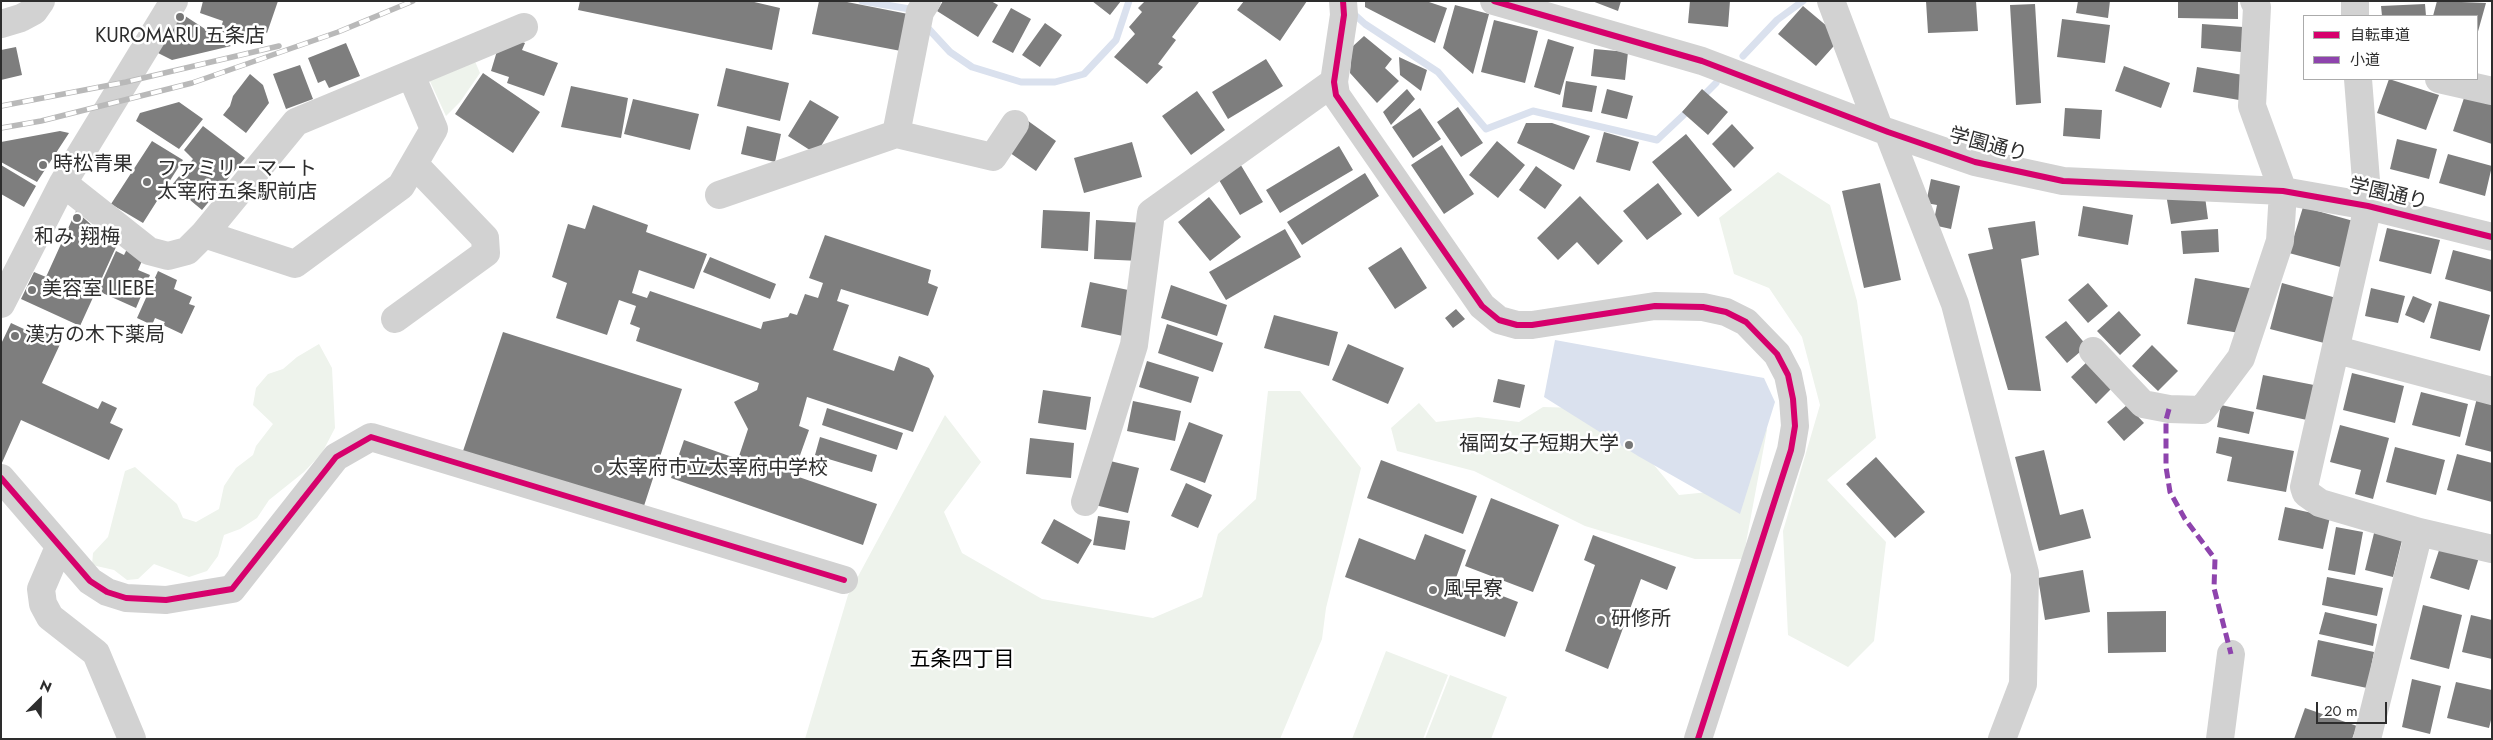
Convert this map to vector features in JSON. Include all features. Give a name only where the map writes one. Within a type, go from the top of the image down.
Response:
[{"type":"street","points":[[1,24],[21,18],[34,11],[41,1]]},
{"type":"street","points":[[1,304],[63,183],[174,1]]},
{"type":"street","points":[[896,134],[920,12],[926,1]]},
{"type":"street","points":[[1344,1],[1344,15],[1334,82],[1336,95],[1482,306],[1499,320],[1517,325],[1532,325],[1654,306],[1703,307],[1726,312],[1746,322],[1777,354],[1788,375],[1793,399],[1795,426],[1791,450],[1698,739]]},
{"type":"street","name":"学園通り","points":[[1494,1],[1702,61],[1883,130],[1975,162],[2063,181],[2283,191],[2368,206],[2492,237]]},
{"type":"street","points":[[1831,1],[1955,304],[2025,573],[2023,684],[2002,739]]},
{"type":"street","points":[[2093,351],[2143,404],[2169,409],[2202,410],[2241,358],[2280,241],[2283,191],[2252,106],[2257,7],[2254,1]]},
{"type":"street","points":[[2355,1],[2355,15]]},
{"type":"street","points":[[63,183],[149,251],[168,256],[187,251],[204,234],[296,122],[524,27]]},
{"type":"street","points":[[204,234],[294,264],[401,186],[434,129],[411,75]]},
{"type":"street","points":[[2358,80],[2368,206],[2337,350],[2304,478],[2306,493],[2320,503],[2419,532],[2492,549]]},
{"type":"street","points":[[2443,80],[2492,91]]},
{"type":"street","points":[[1085,502],[1134,345],[1152,213],[1334,82]]},
{"type":"street","points":[[719,195],[896,134],[993,157],[1015,124]]},
{"type":"street","points":[[394,318],[486,253],[486,238],[414,164]]},
{"type":"street","points":[[2337,350],[2492,391]]},
{"type":"street","points":[[1,478],[90,581],[107,592],[126,598],[166,600],[232,589],[336,457],[371,437],[844,580]]},
{"type":"street","points":[[2367,739],[2419,532]]},
{"type":"street","points":[[59,547],[41,590],[43,604],[50,617],[96,653],[132,739]]},
{"type":"street","points":[[2220,739],[2231,654]]},
{"type":"shaded area","points":[[474,59],[480,73],[460,102],[446,116],[428,77]]},
{"type":"shaded area","points":[[1778,172],[1830,205],[1857,301],[1876,438],[1827,480],[1886,542],[1874,641],[1848,667],[1788,635],[1783,531],[1820,405],[1802,337],[1769,288],[1734,274],[1719,218]]},
{"type":"shaded area","points":[[1555,340],[1764,378],[1775,402],[1740,514],[1638,456],[1544,397]]},
{"type":"shaded area","points":[[319,344],[332,368],[335,428],[322,453],[304,472],[269,500],[257,518],[240,529],[224,535],[218,556],[207,571],[189,577],[154,564],[138,579],[127,580],[114,570],[92,565],[93,553],[108,537],[125,471],[135,467],[177,504],[183,518],[196,522],[219,509],[224,486],[236,468],[253,455],[256,446],[273,424],[253,405],[256,388],[268,374],[283,369],[297,357]]},
{"type":"shaded area","points":[[1739,387],[1767,430],[1743,559],[1695,559],[1585,526],[1474,471],[1397,451],[1391,428],[1419,403],[1436,422],[1478,417],[1519,422],[1543,407],[1578,408],[1629,435],[1679,495],[1728,490]]},
{"type":"shaded area","points":[[1268,391],[1300,391],[1361,468],[1326,608],[1322,639],[1280,739],[805,739],[848,595],[945,415],[981,462],[944,512],[962,553],[1042,599],[1153,618],[1202,597],[1218,534],[1256,499]]},
{"type":"shaded area","points":[[1386,651],[1448,675],[1423,739],[1352,739]]},
{"type":"shaded area","points":[[1450,675],[1507,697],[1491,739],[1425,739]]},
{"type":"building","points":[[203,1],[278,1],[267,33],[253,28],[248,41],[220,31],[223,21],[200,13]]},
{"type":"building","points":[[580,1],[750,1],[780,8],[772,50],[578,10]]},
{"type":"building","points":[[819,1],[842,1],[908,14],[901,51],[812,34]]},
{"type":"building","points":[[943,1],[991,1],[998,5],[978,37],[937,11]]},
{"type":"building","points":[[1092,1],[1121,1],[1110,15]]},
{"type":"building","points":[[1145,1],[1199,2],[1172,37],[1176,40],[1158,64],[1163,67],[1147,84],[1114,57],[1135,34],[1129,27],[1142,12],[1138,8]]},
{"type":"building","points":[[1244,1],[1307,1],[1280,41],[1237,10]]},
{"type":"building","points":[[1365,1],[1426,1],[1447,8],[1435,43],[1365,7]]},
{"type":"building","points":[[1592,1],[1621,1],[1618,11]]},
{"type":"building","points":[[1690,1],[1730,1],[1728,27],[1688,23]]},
{"type":"building","points":[[1926,1],[1976,1],[1978,31],[1928,33]]},
{"type":"building","points":[[2078,1],[2110,1],[2108,18],[2076,13]]},
{"type":"building","points":[[2178,1],[2238,1],[2238,19],[2178,18]]},
{"type":"building","points":[[2437,1],[2486,3],[2478,31],[2478,15],[2433,15]]},
{"type":"building","points":[[2035,4],[2041,103],[2016,105],[2010,5]]},
{"type":"building","points":[[2425,4],[2426,15],[2382,15],[2381,6]]},
{"type":"building","points":[[1455,5],[1489,14],[1473,74],[1443,48]]},
{"type":"building","points":[[1803,6],[1841,38],[1816,66],[1778,34]]},
{"type":"building","points":[[1011,8],[1031,19],[1013,53],[992,42]]},
{"type":"building","points":[[179,12],[231,46],[172,60],[156,52]]},
{"type":"building","points":[[2062,19],[2110,25],[2105,63],[2057,57]]},
{"type":"building","points":[[1494,20],[1538,31],[1525,83],[1481,72]]},
{"type":"building","points":[[1045,23],[1062,35],[1040,67],[1022,55]]},
{"type":"building","points":[[2202,24],[2243,27],[2241,52],[2201,48]]},
{"type":"building","points":[[1364,36],[1392,59],[1385,68],[1399,81],[1377,103],[1350,73],[1352,47]]},
{"type":"building","points":[[511,38],[525,43],[522,50],[558,63],[544,96],[507,83],[509,77],[491,71],[500,41]]},
{"type":"building","points":[[1548,39],[1574,47],[1560,95],[1534,87]]},
{"type":"building","points":[[346,43],[360,76],[329,88],[325,80],[318,83],[308,58]]},
{"type":"building","points":[[16,47],[22,75],[1,80],[1,50]]},
{"type":"building","points":[[1594,49],[1628,52],[1625,80],[1591,76]]},
{"type":"building","points":[[1399,57],[1427,70],[1421,91],[1400,75]]},
{"type":"building","points":[[1266,59],[1283,86],[1228,119],[1212,92]]},
{"type":"building","points":[[300,65],[313,99],[286,109],[273,74]]},
{"type":"building","points":[[2124,66],[2170,83],[2161,108],[2115,91]]},
{"type":"building","points":[[2197,67],[2243,75],[2239,100],[2193,92]]},
{"type":"building","points":[[726,68],[789,83],[780,121],[717,106]]},
{"type":"building","points":[[483,73],[540,112],[513,153],[455,114]]},
{"type":"building","points":[[250,74],[263,85],[269,103],[246,133],[223,115],[230,106],[233,96]]},
{"type":"building","points":[[2389,80],[2439,95],[2426,130],[2377,113]]},
{"type":"building","points":[[1566,81],[1597,86],[1592,112],[1562,107]]},
{"type":"building","points":[[571,86],[628,98],[621,138],[561,127]]},
{"type":"building","points":[[1407,89],[1415,99],[1391,125],[1383,112]]},
{"type":"building","points":[[1607,89],[1633,96],[1627,119],[1601,113]]},
{"type":"building","points":[[1702,89],[1728,112],[1708,135],[1682,112]]},
{"type":"building","points":[[1197,91],[1225,130],[1191,155],[1162,116]]},
{"type":"building","points":[[2465,95],[2492,104],[2492,144],[2453,131]]},
{"type":"building","points":[[633,99],[699,114],[690,150],[624,134]]},
{"type":"building","points":[[810,100],[839,117],[816,154],[788,136]]},
{"type":"building","points":[[179,102],[203,119],[179,149],[136,121],[140,113]]},
{"type":"building","points":[[1458,107],[1483,143],[1461,157],[1437,122]]},
{"type":"building","points":[[1420,108],[1441,139],[1413,158],[1392,127]]},
{"type":"building","points":[[2065,108],[2102,110],[2100,139],[2063,136]]},
{"type":"building","points":[[1024,118],[1056,141],[1036,171],[1003,148]]},
{"type":"building","points":[[1526,123],[1552,123],[1590,136],[1574,170],[1517,143]]},
{"type":"building","points":[[1732,124],[1754,148],[1734,168],[1712,144]]},
{"type":"building","points":[[203,126],[245,158],[202,210],[172,185],[193,159],[184,150]]},
{"type":"building","points":[[747,126],[781,134],[775,162],[741,154]]},
{"type":"building","points":[[60,131],[69,133],[37,182],[1,162],[1,142]]},
{"type":"building","points":[[1604,132],[1639,142],[1630,171],[1596,162]]},
{"type":"building","points":[[1686,134],[1732,190],[1698,217],[1652,162]]},
{"type":"building","points":[[2397,139],[2437,149],[2429,179],[2390,169]]},
{"type":"building","name":"ファミリーマート 太宰府五条駅前店","points":[[152,141],[183,160],[143,223],[111,204]]},
{"type":"building","points":[[1497,141],[1525,165],[1498,198],[1469,175]]},
{"type":"building","points":[[1132,142],[1142,177],[1084,193],[1074,158]]},
{"type":"building","points":[[1442,145],[1474,194],[1444,214],[1411,165]]},
{"type":"building","points":[[1339,146],[1353,170],[1280,213],[1266,190]]},
{"type":"building","points":[[2448,154],[2492,166],[2485,196],[2439,183]]},
{"type":"building","points":[[1239,162],[1263,202],[1240,215],[1216,175]]},
{"type":"building","points":[[1,165],[36,186],[24,207],[1,194]]},
{"type":"building","points":[[1536,166],[1562,185],[1545,209],[1519,190]]},
{"type":"building","points":[[1365,173],[1379,196],[1302,245],[1287,222]]},
{"type":"building","points":[[1931,179],[1960,186],[1951,229],[1933,225],[1937,205],[1926,203]]},
{"type":"building","points":[[1658,183],[1682,214],[1647,240],[1623,211]]},
{"type":"building","points":[[1880,183],[1901,280],[1864,288],[1842,191]]},
{"type":"building","points":[[2204,189],[2208,219],[2171,224],[2166,194]]},
{"type":"building","points":[[1580,196],[1623,241],[1598,265],[1577,242],[1558,260],[1537,238]]},
{"type":"building","points":[[1209,197],[1241,237],[1210,261],[1178,222]]},
{"type":"building","points":[[593,205],[648,225],[646,232],[707,254],[694,289],[639,270],[632,293],[647,298],[650,291],[761,329],[763,322],[788,317],[790,313],[797,315],[805,294],[818,298],[823,283],[809,278],[825,235],[931,270],[928,283],[938,287],[928,316],[841,289],[837,301],[849,305],[833,350],[894,371],[899,356],[929,368],[934,376],[913,432],[807,397],[799,426],[809,430],[793,475],[877,504],[863,545],[671,478],[684,440],[738,459],[748,429],[734,402],[757,390],[759,383],[636,341],[640,328],[630,324],[636,306],[619,300],[607,335],[556,318],[567,283],[552,277],[568,224],[585,229]]},
{"type":"building","points":[[2083,206],[2133,215],[2128,245],[2078,236]]},
{"type":"building","points":[[2303,207],[2357,222],[2344,268],[2289,253]]},
{"type":"building","points":[[1043,210],[1090,212],[1088,251],[1041,248]]},
{"type":"building","points":[[76,211],[116,247],[80,326],[21,299],[34,272],[46,277]]},
{"type":"building","points":[[1096,220],[1143,223],[1141,261],[1094,259]]},
{"type":"building","points":[[2035,221],[2039,255],[2021,259],[2041,391],[2008,390],[1968,254],[1993,249],[1988,228]]},
{"type":"building","points":[[2387,228],[2440,240],[2431,274],[2379,261]]},
{"type":"building","points":[[1285,229],[1301,257],[1226,300],[1209,272]]},
{"type":"building","points":[[2218,229],[2219,252],[2183,254],[2181,231]]},
{"type":"building","points":[[128,247],[145,254],[138,270],[150,275],[136,308],[98,291],[116,251],[124,255]]},
{"type":"building","points":[[1401,247],[1427,288],[1395,309],[1368,268]]},
{"type":"building","points":[[2453,250],[2492,260],[2492,292],[2445,279]]},
{"type":"building","points":[[710,257],[776,284],[770,299],[703,272]]},
{"type":"building","points":[[158,271],[177,280],[174,289],[192,297],[189,304],[195,306],[182,334],[163,325],[165,322],[155,318],[152,325],[137,318]]},
{"type":"building","points":[[2195,278],[2254,289],[2245,334],[2187,324]]},
{"type":"building","points":[[1090,282],[1133,291],[1123,336],[1081,327]]},
{"type":"building","points":[[2088,283],[2108,306],[2088,323],[2068,300]]},
{"type":"building","points":[[2282,283],[2340,299],[2328,344],[2270,329]]},
{"type":"building","points":[[1171,285],[1227,305],[1217,336],[1161,318]]},
{"type":"building","points":[[2371,288],[2405,296],[2398,323],[2365,316]]},
{"type":"building","points":[[2413,296],[2432,304],[2424,323],[2405,315]]},
{"type":"building","points":[[2439,301],[2490,315],[2480,351],[2430,338]]},
{"type":"building","points":[[1456,309],[1465,319],[1453,328],[1445,318]]},
{"type":"building","points":[[2119,311],[2141,335],[2120,355],[2097,331]]},
{"type":"building","points":[[1274,315],[1338,332],[1329,366],[1264,348]]},
{"type":"building","points":[[2066,321],[2087,346],[2067,363],[2045,337]]},
{"type":"building","points":[[11,323],[39,336],[42,331],[62,340],[42,383],[98,409],[102,401],[117,408],[110,423],[123,429],[109,460],[21,420],[1,465],[1,344]]},
{"type":"building","points":[[1167,324],[1223,343],[1213,372],[1158,353]]},
{"type":"building","points":[[503,332],[682,389],[643,509],[463,451]]},
{"type":"building","points":[[1348,344],[1404,368],[1388,404],[1332,380]]},
{"type":"building","points":[[2152,345],[2178,371],[2158,391],[2132,366]]},
{"type":"building","points":[[2090,359],[2115,385],[2096,404],[2071,377]]},
{"type":"building","points":[[1147,361],[1199,377],[1191,403],[1139,387]]},
{"type":"building","points":[[2352,373],[2404,386],[2395,423],[2343,410]]},
{"type":"building","points":[[2263,375],[2314,385],[2307,420],[2256,409]]},
{"type":"building","points":[[1498,379],[1525,385],[1520,408],[1493,402]]},
{"type":"building","points":[[1043,390],[1091,397],[1086,430],[1038,423]]},
{"type":"building","points":[[2421,392],[2468,404],[2460,437],[2412,425]]},
{"type":"building","points":[[2477,398],[2492,402],[2492,452],[2465,445]]},
{"type":"building","points":[[1133,401],[1181,411],[1175,441],[1127,431]]},
{"type":"building","points":[[2127,405],[2144,423],[2124,441],[2107,422]]},
{"type":"building","points":[[2221,405],[2254,412],[2249,434],[2217,427]]},
{"type":"building","points":[[827,408],[903,433],[897,450],[822,425]]},
{"type":"building","points":[[1189,422],[1223,435],[1205,483],[1170,470]]},
{"type":"building","points":[[2340,425],[2389,438],[2373,499],[2355,494],[2361,470],[2330,462]]},
{"type":"building","points":[[820,437],[877,455],[872,472],[815,455]]},
{"type":"building","points":[[2219,437],[2294,451],[2286,492],[2227,481],[2232,457],[2216,453]]},
{"type":"building","points":[[1030,438],[1074,443],[1071,478],[1026,474]]},
{"type":"building","points":[[2395,447],[2445,460],[2436,495],[2386,482]]},
{"type":"building","points":[[2044,450],[2060,515],[2083,509],[2091,538],[2039,551],[2015,457]]},
{"type":"building","points":[[2457,454],[2492,463],[2492,502],[2447,490]]},
{"type":"building","points":[[1876,457],[1925,512],[1895,538],[1846,484]]},
{"type":"building","points":[[1106,460],[1139,468],[1128,513],[1095,505]]},
{"type":"building","points":[[1381,460],[1477,496],[1463,534],[1367,498]]},
{"type":"building","points":[[1186,483],[1212,495],[1198,528],[1171,516]]},
{"type":"building","points":[[1491,498],[1559,525],[1533,592],[1465,566]]},
{"type":"building","points":[[2285,507],[2330,517],[2323,549],[2278,540]]},
{"type":"building","points":[[1098,516],[1130,521],[1125,550],[1093,545]]},
{"type":"building","points":[[1054,519],[1092,540],[1078,564],[1041,543]]},
{"type":"building","points":[[2376,525],[2404,532],[2393,577],[2365,570]]},
{"type":"building","points":[[2336,527],[2363,532],[2355,575],[2328,570]]},
{"type":"building","name":"風早寮","points":[[1425,534],[1466,550],[1456,578],[1518,602],[1505,637],[1345,577],[1359,538],[1415,560]]},
{"type":"building","name":"研修所","points":[[1593,535],[1676,567],[1667,590],[1641,579],[1608,669],[1565,651],[1595,565],[1584,560]]},
{"type":"building","points":[[2442,541],[2480,554],[2469,590],[2430,578]]},
{"type":"building","points":[[2083,570],[2090,612],[2045,620],[2038,578]]},
{"type":"building","points":[[2327,577],[2383,588],[2377,616],[2322,605]]},
{"type":"building","points":[[2423,605],[2462,615],[2449,669],[2410,659]]},
{"type":"building","points":[[2166,611],[2166,652],[2108,653],[2107,612]]},
{"type":"building","points":[[2325,612],[2377,624],[2373,646],[2319,634]]},
{"type":"building","points":[[2471,615],[2492,620],[2492,659],[2462,652]]},
{"type":"building","points":[[2318,640],[2374,652],[2367,688],[2311,676]]},
{"type":"building","points":[[2412,679],[2441,686],[2430,734],[2402,727]]},
{"type":"building","points":[[2456,682],[2492,690],[2492,716],[2489,728],[2447,718]]},
{"type":"building","points":[[2305,708],[2357,726],[2352,739],[2294,739]]},
{"type":"waterway","points":[[862,1],[910,9]]},
{"type":"waterway","points":[[925,25],[950,52],[972,67],[1021,82],[1055,82],[1084,74],[1116,40],[1129,1]]},
{"type":"waterway","points":[[1743,56],[1777,20],[1803,1]]},
{"type":"waterway","points":[[1355,15],[1365,24],[1438,72],[1486,129],[1533,111],[1657,140],[1691,108]]},
{"type":"waterway","points":[[1700,99],[1716,83]]},
{"type":"railway","points":[[1,128],[41,121],[192,83],[338,32],[413,1]]},
{"type":"railway","points":[[1,106],[126,82],[279,46]]},
{"type":"marked path","points":[[2169,409],[2166,420],[2166,467],[2170,492],[2185,519],[2215,559],[2214,588],[2231,654]]},
{"type":"cycle path","points":[[1343,1],[1344,15],[1334,82],[1336,95],[1482,306],[1499,320],[1517,325],[1532,325],[1655,306],[1703,307],[1726,312],[1746,322],[1777,354],[1788,375],[1793,399],[1795,426],[1791,450],[1698,739]]},
{"type":"cycle path","points":[[1494,1],[1702,61],[1888,132],[1975,162],[2063,181],[2283,191],[2368,206],[2492,237]]},
{"type":"cycle path","points":[[1,478],[90,581],[107,592],[126,598],[166,600],[232,589],[336,457],[371,437],[844,580]]},
{"type":"place","name":"KUROMARU 五条店","points":[[180,17]]},
{"type":"place","name":"時松青果","points":[[43,165]]},
{"type":"place","name":"ファミリーマート 太宰府五条駅前店","points":[[147,182]]},
{"type":"place","name":"和み 翔梅","points":[[77,218]]},
{"type":"place","name":"美容室 LIEBE","points":[[32,290]]},
{"type":"place","name":"漢方の木下薬局","points":[[15,336]]},
{"type":"place","name":"福岡女子短期大学","points":[[1629,445]]},
{"type":"place","name":"太宰府市立太宰府中学校","points":[[598,469]]},
{"type":"place","name":"風早寮","points":[[1433,590]]},
{"type":"place","name":"研修所","points":[[1601,620]]},
{"type":"district","name":"五条四丁目","points":[[962,661]]}]
